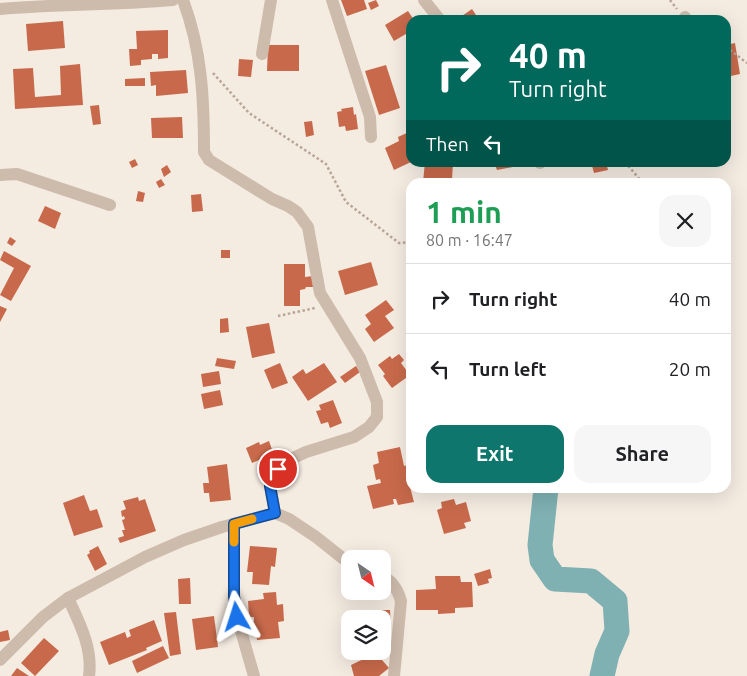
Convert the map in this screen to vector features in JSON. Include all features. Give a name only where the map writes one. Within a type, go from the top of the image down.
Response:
[{"type":"street","points":[[0,9],[74,4],[131,4],[173,0]]},
{"type":"street","points":[[183,0],[199,56],[204,152],[209,160],[272,199],[288,206],[304,219],[308,227],[320,293],[360,358],[377,402],[377,417],[369,427],[354,437],[306,452],[291,459],[278,469],[270,486],[275,513]]},
{"type":"street","points":[[262,54],[271,0]]},
{"type":"street","points":[[332,0],[370,117],[371,137]]},
{"type":"street","points":[[424,0],[436,15]]},
{"type":"street","points":[[0,175],[17,174],[110,205]]},
{"type":"street","points":[[0,660],[43,617],[68,598],[145,557],[176,543],[234,524],[275,513],[289,519],[341,557]]},
{"type":"street","points":[[234,524],[234,596],[241,636],[254,676]]},
{"type":"street","points":[[391,582],[398,590],[401,601],[394,676]]},
{"type":"street","points":[[68,598],[86,641],[91,665],[89,676]]},
{"type":"path","points":[[731,51],[747,63]]},
{"type":"path","points":[[199,56],[248,113],[326,164],[346,202],[399,243],[406,242]]},
{"type":"path","points":[[630,167],[639,178]]},
{"type":"path","points":[[278,316],[311,310],[326,305]]},
{"type":"building","points":[[341,0],[364,0],[367,9],[347,16]]},
{"type":"building","points":[[376,0],[379,6],[371,10],[368,3]]},
{"type":"building","points":[[472,9],[476,15],[463,15]]},
{"type":"building","points":[[408,11],[411,15],[406,15],[406,34],[394,41],[385,25]]},
{"type":"building","points":[[63,21],[65,48],[28,51],[26,24]]},
{"type":"building","points":[[168,30],[168,58],[158,59],[158,54],[152,54],[152,59],[141,60],[141,65],[130,66],[129,49],[137,49],[136,31]]},
{"type":"building","points":[[735,43],[740,74],[731,76],[731,44]]},
{"type":"building","points":[[268,45],[299,45],[299,71],[267,71]]},
{"type":"building","points":[[239,59],[253,60],[251,77],[238,76]]},
{"type":"building","points":[[80,64],[83,105],[15,109],[13,69],[33,68],[35,97],[61,95],[60,66]]},
{"type":"building","points":[[386,65],[400,108],[379,115],[365,71]]},
{"type":"building","points":[[186,70],[188,93],[156,96],[156,85],[151,86],[150,72]]},
{"type":"building","points":[[145,78],[145,86],[125,86],[125,79]]},
{"type":"building","points":[[99,105],[101,124],[93,125],[90,106]]},
{"type":"building","points":[[353,107],[358,129],[346,131],[345,126],[339,127],[337,112],[342,111],[341,109]]},
{"type":"building","points":[[182,117],[183,138],[152,138],[151,118]]},
{"type":"building","points":[[312,121],[314,135],[306,137],[304,122]]},
{"type":"building","points":[[406,133],[406,164],[394,170],[385,148],[399,141],[398,137]]},
{"type":"building","points":[[135,159],[138,165],[132,168],[129,162]]},
{"type":"building","points":[[167,165],[171,172],[164,177],[161,169]]},
{"type":"building","points":[[424,167],[453,167],[452,178],[423,178]]},
{"type":"building","points":[[496,167],[513,167],[497,170]]},
{"type":"building","points":[[592,167],[607,167],[608,170],[594,173]]},
{"type":"building","points":[[161,179],[165,185],[159,188],[156,182]]},
{"type":"building","points":[[138,191],[145,193],[143,202],[136,201]]},
{"type":"building","points":[[201,194],[203,211],[192,212],[191,195]]},
{"type":"building","points":[[45,206],[61,213],[55,229],[38,221]]},
{"type":"building","points":[[10,237],[16,241],[12,246],[7,243]]},
{"type":"building","points":[[221,250],[230,250],[230,258],[221,258]]},
{"type":"building","points":[[4,251],[31,266],[11,301],[0,295],[14,268],[0,260]]},
{"type":"building","points":[[371,262],[378,285],[345,295],[338,271]]},
{"type":"building","points":[[284,264],[305,264],[305,277],[313,276],[313,287],[306,287],[300,290],[300,306],[284,306]]},
{"type":"building","points":[[386,300],[394,310],[385,316],[394,328],[374,342],[365,329],[371,324],[365,315]]},
{"type":"building","points":[[0,306],[7,309],[0,322]]},
{"type":"building","points":[[228,318],[229,332],[220,333],[220,319]]},
{"type":"building","points":[[269,323],[275,353],[252,358],[246,327]]},
{"type":"building","points":[[399,354],[404,360],[401,363],[406,370],[406,378],[392,388],[378,365],[390,356],[392,359]]},
{"type":"building","points":[[217,358],[236,361],[234,369],[215,366]]},
{"type":"building","points":[[280,363],[288,383],[272,389],[264,370]]},
{"type":"building","points":[[324,363],[337,382],[308,401],[292,377],[303,369],[306,374]]},
{"type":"building","points":[[356,366],[360,372],[345,383],[340,377]]},
{"type":"building","points":[[219,371],[221,384],[203,387],[201,374]]},
{"type":"building","points":[[220,390],[223,405],[204,409],[201,394]]},
{"type":"building","points":[[333,400],[342,423],[330,428],[328,422],[321,424],[316,411],[321,410],[319,405]]},
{"type":"building","points":[[269,441],[275,458],[261,464],[259,460],[252,463],[246,448],[259,442],[260,445]]},
{"type":"building","points":[[400,447],[404,466],[406,465],[406,493],[412,493],[414,502],[398,505],[396,499],[393,499],[394,504],[373,509],[367,486],[381,483],[380,479],[376,480],[373,465],[379,463],[377,452]]},
{"type":"building","points":[[227,464],[231,500],[210,502],[209,493],[204,493],[203,483],[209,483],[207,467]]},
{"type":"building","points":[[84,495],[90,511],[97,509],[103,527],[74,536],[63,503]]},
{"type":"building","points":[[138,497],[139,501],[145,499],[156,531],[120,543],[118,538],[124,536],[122,530],[125,530],[122,520],[125,519],[124,516],[122,517],[121,511],[126,509],[123,501]]},
{"type":"building","points":[[454,499],[456,505],[466,502],[471,521],[464,523],[466,528],[444,534],[437,510],[442,508],[441,502]]},
{"type":"building","points":[[98,546],[107,564],[95,571],[87,555],[90,553],[89,551]]},
{"type":"building","points":[[250,546],[277,548],[275,567],[271,566],[269,585],[252,584],[253,572],[247,572]]},
{"type":"building","points":[[490,569],[492,578],[488,579],[489,583],[478,586],[474,574]]},
{"type":"building","points":[[435,576],[460,576],[461,582],[472,582],[473,607],[455,608],[455,613],[438,614],[438,610],[416,610],[416,590],[436,589]]},
{"type":"building","points":[[190,578],[191,604],[179,604],[178,579]]},
{"type":"building","points":[[276,592],[277,605],[283,604],[284,621],[278,622],[280,638],[257,640],[256,633],[250,634],[249,622],[254,621],[254,617],[249,617],[248,601],[264,599],[263,593]]},
{"type":"building","points":[[176,612],[181,654],[170,656],[164,613]]},
{"type":"building","points":[[214,616],[218,647],[196,650],[192,619]]},
{"type":"building","points":[[154,620],[162,641],[146,648],[147,650],[109,665],[100,642],[125,632],[127,638],[131,636],[129,630]]},
{"type":"building","points":[[8,630],[10,640],[0,642],[0,632]]},
{"type":"building","points":[[44,638],[59,651],[35,676],[21,663]]},
{"type":"building","points":[[163,646],[169,658],[137,673],[132,661]]},
{"type":"building","points":[[361,660],[382,660],[389,668],[379,676],[354,676],[351,665]]},
{"type":"building","points":[[17,668],[29,676],[11,676]]},
{"type":"waterway","points":[[545,493],[540,545],[542,560],[555,579],[591,581],[615,601],[617,631],[607,654],[602,676]]},
{"type":"slow traffic","points":[[234,542],[234,524],[252,519]]},
{"type":"route","points":[[237,617],[234,596],[234,524],[275,513],[270,486],[278,469]]}]
